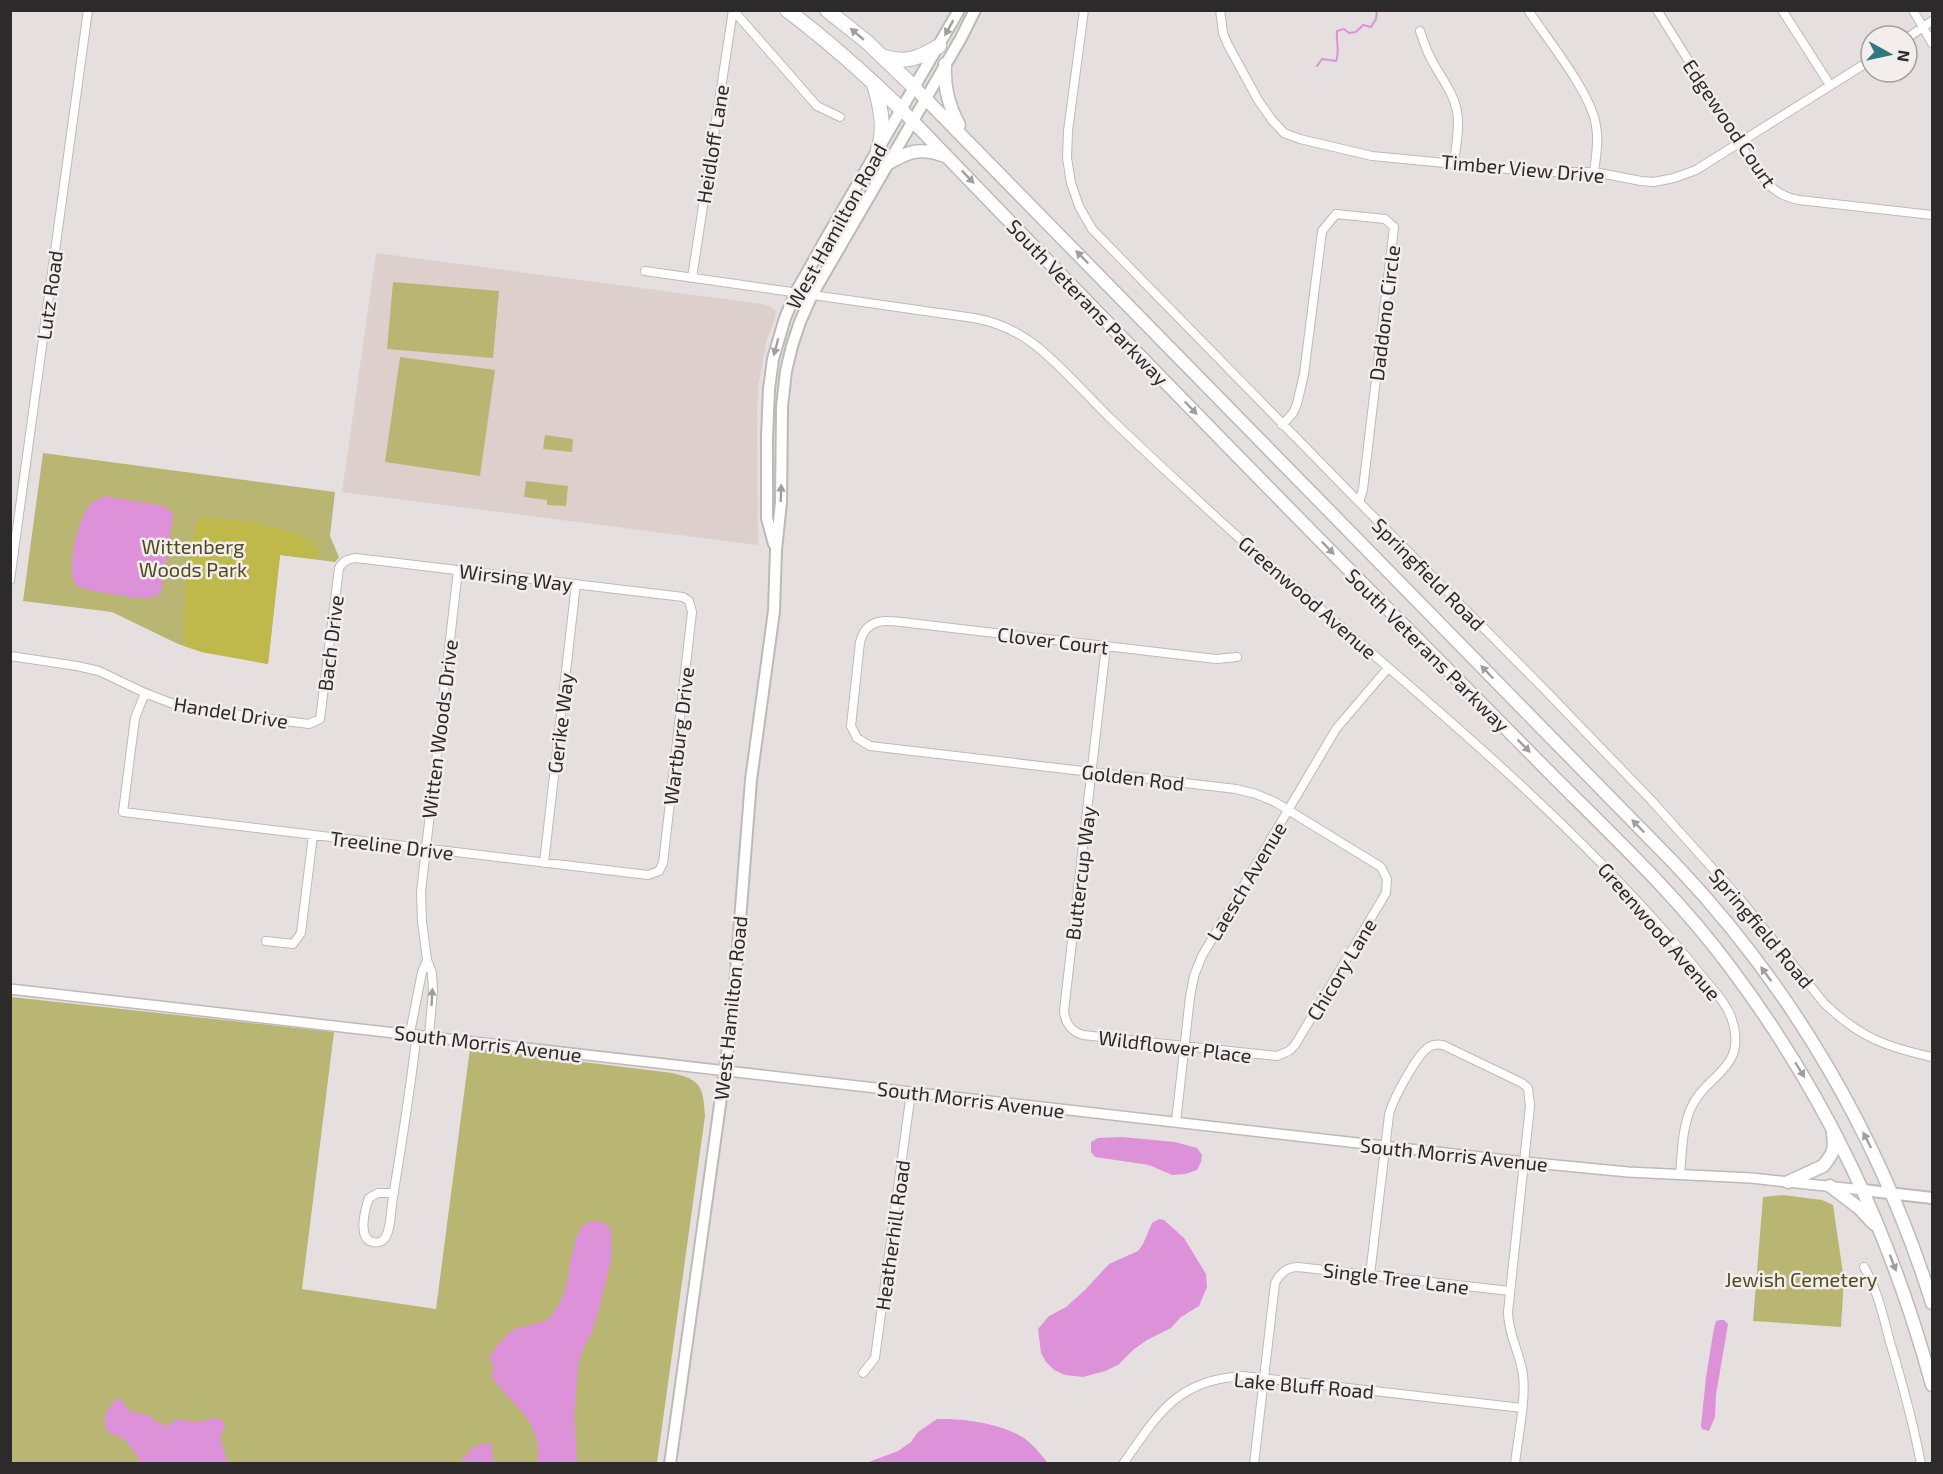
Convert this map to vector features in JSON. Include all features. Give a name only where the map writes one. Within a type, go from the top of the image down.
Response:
[{"type":"highway","name":"South Veterans Parkway","points":[[787,10],[823,37],[902,110],[1673,898],[1729,966],[1769,1021],[1832,1126],[1850,1160],[1881,1233],[1918,1336],[1932,1385]]},
{"type":"highway","name":"South Veterans Parkway","points":[[827,10],[882,56],[926,98],[1701,891],[1747,947],[1818,1050],[1858,1122],[1891,1193],[1917,1256],[1932,1303]]},
{"type":"highway","points":[[882,56],[904,61],[918,58],[939,46]]},
{"type":"highway","points":[[945,64],[946,95],[951,111],[966,139]]},
{"type":"highway","points":[[873,82],[882,113],[883,126],[878,150]]},
{"type":"highway","points":[[887,164],[900,156],[920,150],[928,150],[949,158]]},
{"type":"highway","points":[[1788,1182],[1823,1166],[1830,1158],[1835,1148],[1832,1126]]},
{"type":"highway","points":[[1830,1186],[1859,1208],[1881,1233]]},
{"type":"main road","name":"West Hamilton Road","points":[[776,550],[767,518],[767,438],[769,389],[778,339],[785,318],[796,292],[959,10]]},
{"type":"main road","name":"West Hamilton Road","points":[[670,1464],[737,972],[750,789],[774,611],[776,550],[781,502],[782,407],[786,371],[792,346],[812,295],[975,10]]},
{"type":"main road","name":"South Morris Avenue","points":[[1863,1190],[1932,1198]]},
{"type":"street","name":"Lutz Road","points":[[10,580],[88,10]]},
{"type":"street","points":[[733,10],[817,106],[840,117]]},
{"type":"street","name":"Heidloff Lane","points":[[692,278],[733,10]]},
{"type":"street","name":"Springfield Road","points":[[1084,10],[1068,131],[1069,169],[1079,207],[1092,229],[1651,800],[1740,899],[1804,979],[1838,1016],[1870,1038],[1890,1047],[1932,1057]]},
{"type":"street","name":"Timber View Drive","points":[[1220,10],[1223,33],[1242,73],[1272,120],[1284,133],[1316,144],[1372,156],[1454,162],[1540,172],[1594,172],[1641,181],[1663,181],[1696,170],[1859,67]]},
{"type":"street","points":[[1528,10],[1578,85],[1594,117],[1597,130],[1594,172]]},
{"type":"street","name":"Edgewood Court","points":[[1657,10],[1762,178],[1772,188],[1787,198],[1932,214]]},
{"type":"street","points":[[1782,10],[1830,85]]},
{"type":"street","points":[[1913,10],[1932,43]]},
{"type":"street","points":[[1919,30],[1932,21]]},
{"type":"street","points":[[1420,31],[1430,58],[1449,88],[1455,105],[1457,123],[1454,162]]},
{"type":"street","name":"Daddono Circle","points":[[1282,424],[1297,404],[1304,374],[1322,231],[1336,214],[1385,219],[1394,227],[1363,489],[1359,502]]},
{"type":"street","name":"Greenwood Avenue","points":[[645,271],[974,318],[995,323],[1024,337],[1042,352],[1198,500],[1388,668],[1452,721],[1536,798],[1597,859],[1681,950],[1725,1005],[1733,1021],[1733,1052],[1727,1066],[1697,1097],[1690,1109],[1680,1174]]},
{"type":"street","name":"Wirsing Way","points":[[342,562],[356,558],[683,597],[689,601]]},
{"type":"street","name":"Bach Drive","points":[[316,723],[322,711],[339,568],[342,562]]},
{"type":"street","name":"Witten Woods Drive","points":[[429,1036],[433,992],[432,973],[427,960],[421,892],[458,570]]},
{"type":"street","name":"Gerike Way","points":[[544,863],[576,584]]},
{"type":"street","name":"Wartburg Drive","points":[[659,871],[663,863],[692,612],[689,601]]},
{"type":"street","name":"Clover Court","points":[[856,738],[851,722],[860,642],[864,630],[882,620],[1216,659],[1237,657]]},
{"type":"street","name":"Buttercup Way","points":[[1069,1027],[1065,1021],[1064,1011],[1106,646]]},
{"type":"street","name":"Handel Drive","points":[[10,656],[99,671],[145,693],[190,709],[316,723]]},
{"type":"street","name":"Laesch Avenue","points":[[1176,1122],[1191,987],[1202,956],[1336,729],[1388,668]]},
{"type":"street","name":"Treeline Drive","points":[[145,693],[135,718],[123,812],[648,875],[659,871]]},
{"type":"street","name":"Golden Rod","points":[[856,738],[870,746],[1236,789],[1266,798],[1288,810],[1381,867],[1386,877]]},
{"type":"street","points":[[266,941],[293,944],[301,933],[313,836]]},
{"type":"street","name":"Chicory Lane","points":[[1283,1055],[1295,1045],[1380,902],[1387,888],[1386,877]]},
{"type":"street","name":"Witten Woods Drive","points":[[394,1193],[378,1192],[369,1198],[363,1230],[366,1239],[370,1242],[376,1243],[385,1238],[394,1193],[422,972],[427,960]]},
{"type":"street","name":"South Morris Avenue","points":[[10,988],[1524,1162],[1863,1190]]},
{"type":"street","name":"Wildflower Place","points":[[1069,1027],[1083,1035],[1272,1057],[1283,1055]]},
{"type":"street","points":[[1370,1275],[1389,1115],[1394,1099],[1422,1053],[1432,1045],[1439,1044],[1522,1083],[1528,1088],[1530,1100],[1508,1312],[1509,1328],[1523,1377],[1522,1408],[1515,1464]]},
{"type":"street","name":"Heatherhill Road","points":[[863,1373],[875,1358],[912,1092]]},
{"type":"street","name":"Single Tree Lane","points":[[1264,1378],[1275,1283],[1283,1272],[1290,1268],[1298,1267],[1510,1291]]},
{"type":"street","points":[[1864,1268],[1874,1284],[1883,1314],[1906,1397],[1921,1464]]},
{"type":"street","name":"Lake Bluff Road","points":[[1123,1464],[1160,1412],[1182,1394],[1198,1385],[1220,1378],[1243,1376],[1264,1378],[1522,1408]]},
{"type":"street","points":[[1254,1464],[1264,1378]]},
{"type":"shaded area","points":[[376,253],[763,304],[771,307],[776,311],[766,343],[757,412],[758,545],[342,492]]},
{"type":"shaded area","points":[[104,496],[163,506],[172,512],[161,593],[158,595],[139,598],[95,591],[76,585],[73,579],[72,560],[80,525],[88,508]]},
{"type":"shaded area","points":[[1122,1137],[1175,1142],[1197,1148],[1202,1155],[1201,1162],[1197,1170],[1172,1175],[1149,1165],[1095,1157],[1091,1152],[1091,1142],[1098,1138]]},
{"type":"shaded area","points":[[1159,1219],[1164,1220],[1184,1238],[1206,1274],[1207,1287],[1199,1306],[1181,1317],[1171,1328],[1133,1350],[1118,1365],[1105,1371],[1083,1377],[1065,1375],[1054,1370],[1041,1353],[1038,1329],[1049,1316],[1066,1307],[1085,1290],[1109,1264],[1138,1251],[1152,1223]]},
{"type":"shaded area","points":[[599,1221],[609,1226],[612,1238],[611,1260],[593,1330],[583,1348],[578,1366],[574,1417],[577,1457],[575,1463],[537,1463],[536,1435],[531,1424],[491,1376],[494,1368],[489,1358],[512,1330],[548,1320],[559,1305],[566,1288],[576,1238],[582,1226]]},
{"type":"shaded area","points":[[1720,1320],[1728,1324],[1716,1395],[1715,1417],[1709,1431],[1702,1429],[1701,1426],[1714,1328],[1716,1321]]},
{"type":"shaded area","points":[[121,1399],[129,1411],[148,1415],[166,1426],[177,1419],[197,1422],[217,1418],[223,1421],[225,1427],[220,1438],[228,1463],[142,1463],[125,1440],[106,1430],[107,1410],[115,1400]]},
{"type":"shaded area","points":[[937,1419],[985,1423],[1010,1431],[1029,1442],[1048,1463],[866,1463],[898,1451],[911,1442],[918,1432]]},
{"type":"shaded area","points":[[491,1444],[494,1463],[459,1463],[472,1448]]},
{"type":"green space","points":[[393,282],[499,291],[493,358],[387,349]]},
{"type":"green space","points":[[400,357],[495,370],[480,476],[385,462]]},
{"type":"green space","points":[[545,435],[573,439],[572,452],[543,449]]},
{"type":"green space","name":"Wittenberg Woods Park","points":[[43,453],[335,492],[330,536],[339,557],[335,562],[280,555],[268,664],[202,652],[178,644],[112,612],[23,601]]},
{"type":"green space","points":[[526,481],[568,486],[566,506],[547,505],[547,500],[524,497]]},
{"type":"green space","points":[[200,517],[226,519],[280,529],[308,539],[316,546],[318,559],[280,555],[268,664],[202,652],[184,646],[188,564]]},
{"type":"green space","points":[[11,997],[334,1032],[302,1289],[436,1309],[470,1048],[672,1073],[695,1082],[702,1091],[705,1116],[657,1463],[11,1464]]},
{"type":"green space","name":"Jewish Cemetery","points":[[1783,1195],[1822,1200],[1833,1205],[1844,1280],[1841,1327],[1753,1321],[1763,1197]]},
{"type":"waterway","points":[[1317,66],[1322,59],[1336,61],[1337,31],[1344,29],[1349,33],[1356,32],[1363,25],[1371,27],[1376,19],[1377,10]]}]
